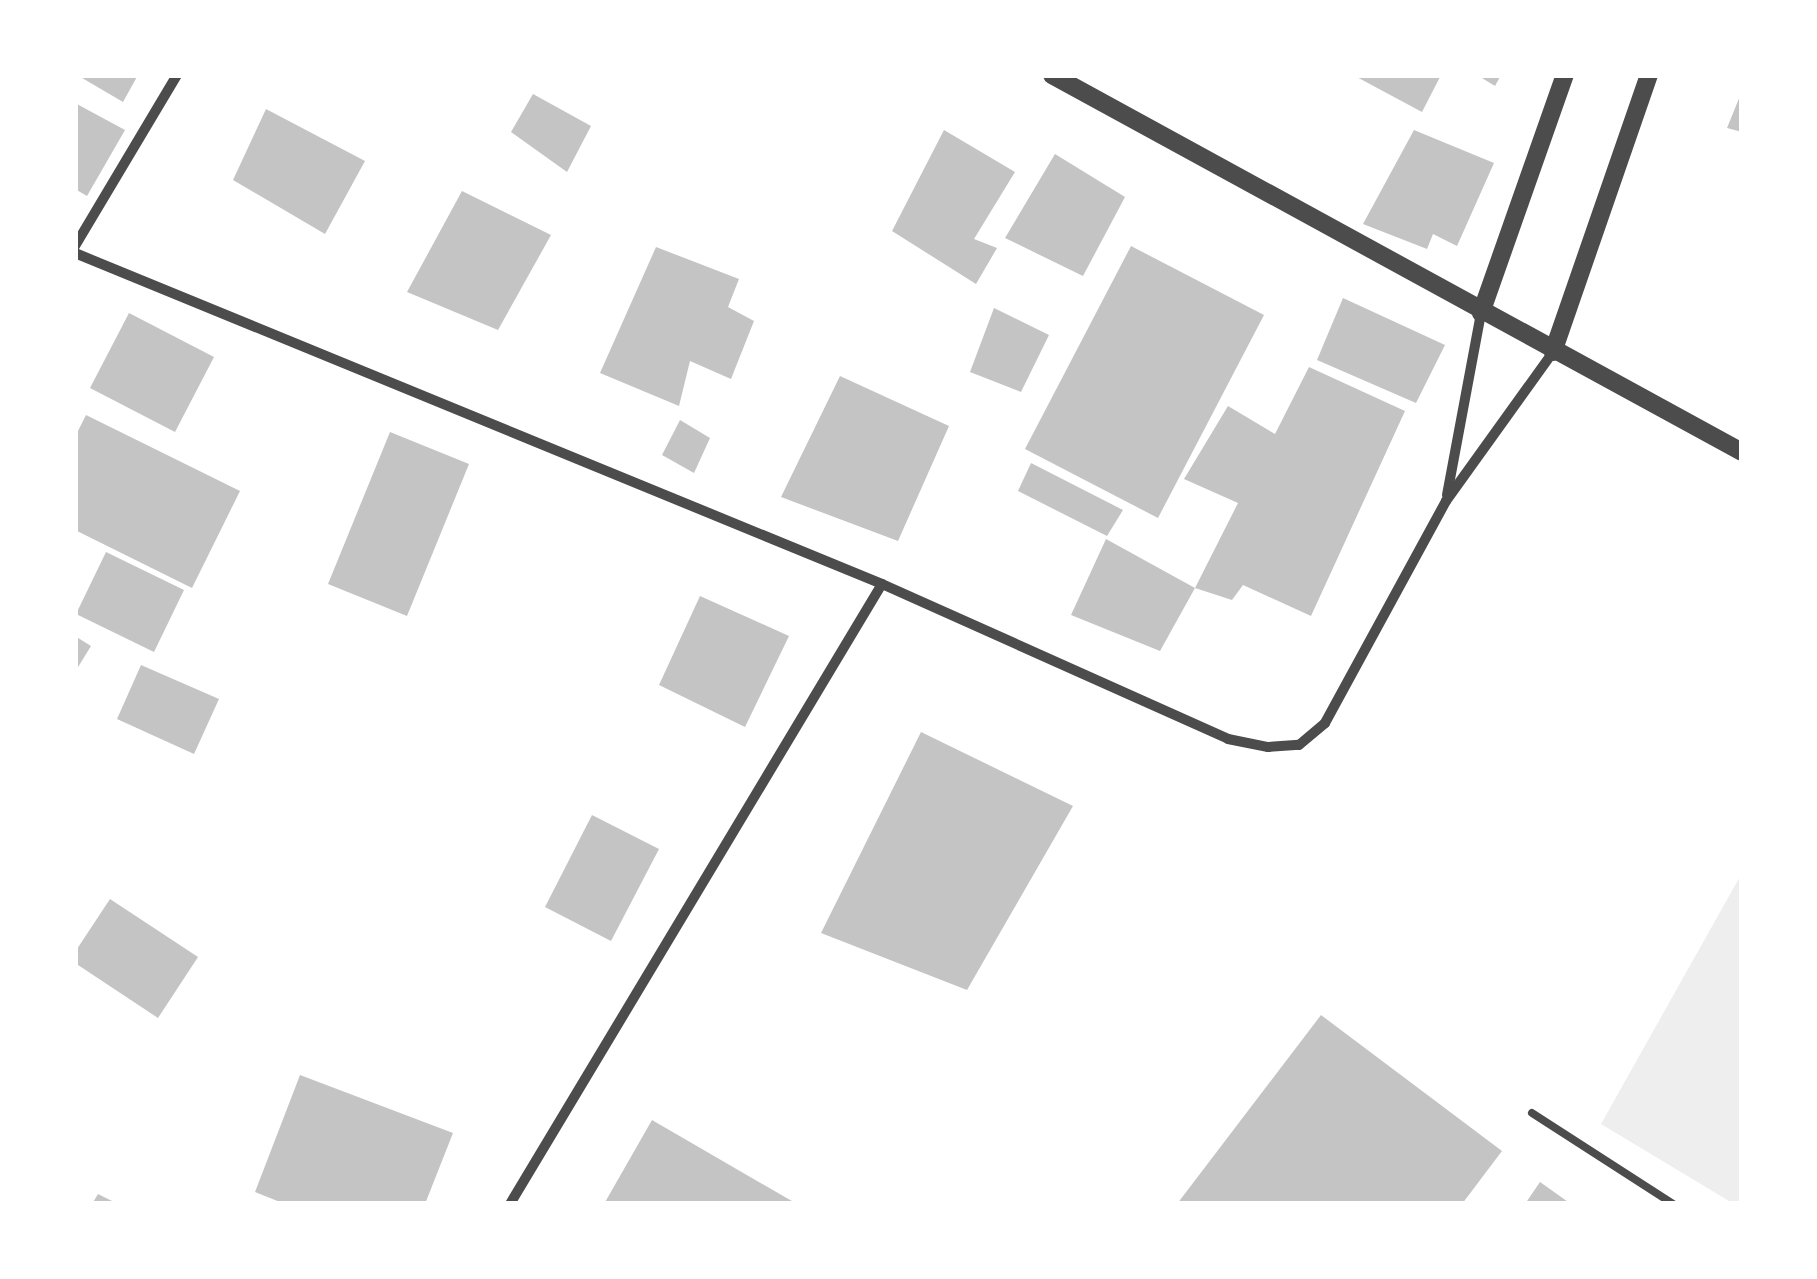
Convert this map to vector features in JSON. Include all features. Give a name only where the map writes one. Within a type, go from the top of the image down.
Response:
[{"type":"street","points":[[177,75],[75,249],[882,584],[1228,738],[1299,746],[1325,724],[1446,500],[1553,352],[1649,75]]},
{"type":"street","points":[[1052,75],[1481,313],[1742,452]]},
{"type":"street","points":[[1446,500],[1481,313],[1564,75]]},
{"type":"street","points":[[510,1204],[882,584]]},
{"type":"lane","points":[[1532,1114],[1673,1204]]},
{"type":"shaded area","points":[[1742,873],[1742,1204],[1734,1204],[1601,1124]]},
{"type":"building","points":[[77,75],[138,75],[123,102]]},
{"type":"building","points":[[1353,75],[1441,75],[1422,112]]},
{"type":"building","points":[[1477,75],[1501,75],[1495,86]]},
{"type":"building","points":[[1742,91],[1742,132],[1727,128]]},
{"type":"building","points":[[533,94],[591,126],[567,172],[511,132]]},
{"type":"building","points":[[75,103],[125,130],[87,196],[75,189]]},
{"type":"building","points":[[266,109],[365,161],[325,234],[233,180]]},
{"type":"building","points":[[944,130],[1015,172],[974,239],[997,248],[976,284],[892,231]]},
{"type":"building","points":[[1414,130],[1494,163],[1457,246],[1433,234],[1427,249],[1363,224]]},
{"type":"building","points":[[1055,154],[1125,197],[1083,276],[1005,238]]},
{"type":"building","points":[[462,191],[551,235],[498,330],[407,292]]},
{"type":"building","points":[[1131,246],[1264,315],[1158,518],[1025,449]]},
{"type":"building","points":[[656,247],[739,279],[728,307],[754,321],[731,379],[690,361],[679,406],[600,373]]},
{"type":"building","points":[[1343,298],[1445,345],[1416,403],[1317,360]]},
{"type":"building","points":[[994,308],[1049,335],[1021,392],[970,372]]},
{"type":"building","points":[[129,313],[214,357],[175,432],[90,388]]},
{"type":"building","points":[[1309,367],[1405,411],[1311,616],[1243,585],[1232,600],[1195,588],[1238,503],[1184,479],[1228,406],[1275,434]]},
{"type":"building","points":[[840,376],[949,426],[898,541],[781,497]]},
{"type":"building","points":[[86,415],[240,491],[192,588],[75,530],[75,437]]},
{"type":"building","points":[[680,420],[710,438],[694,473],[662,455]]},
{"type":"building","points":[[390,432],[469,464],[407,616],[328,584]]},
{"type":"building","points":[[1031,463],[1123,510],[1107,536],[1018,491]]},
{"type":"building","points":[[1106,539],[1195,588],[1160,651],[1071,615]]},
{"type":"building","points":[[106,552],[184,590],[154,652],[76,614]]},
{"type":"building","points":[[700,596],[789,636],[745,727],[659,685]]},
{"type":"building","points":[[75,636],[91,646],[75,672]]},
{"type":"building","points":[[141,665],[219,699],[194,754],[117,719]]},
{"type":"building","points":[[921,732],[1073,806],[967,990],[821,933]]},
{"type":"building","points":[[592,815],[659,849],[611,941],[545,907]]},
{"type":"building","points":[[110,899],[198,957],[158,1018],[75,963],[75,952]]},
{"type":"building","points":[[1321,1015],[1502,1151],[1462,1204],[1177,1204]]},
{"type":"building","points":[[300,1075],[453,1133],[425,1204],[285,1204],[255,1192]]},
{"type":"building","points":[[652,1120],[797,1204],[604,1204]]},
{"type":"building","points":[[1540,1182],[1571,1204],[1525,1204]]},
{"type":"building","points":[[98,1194],[118,1204],[92,1204]]}]
